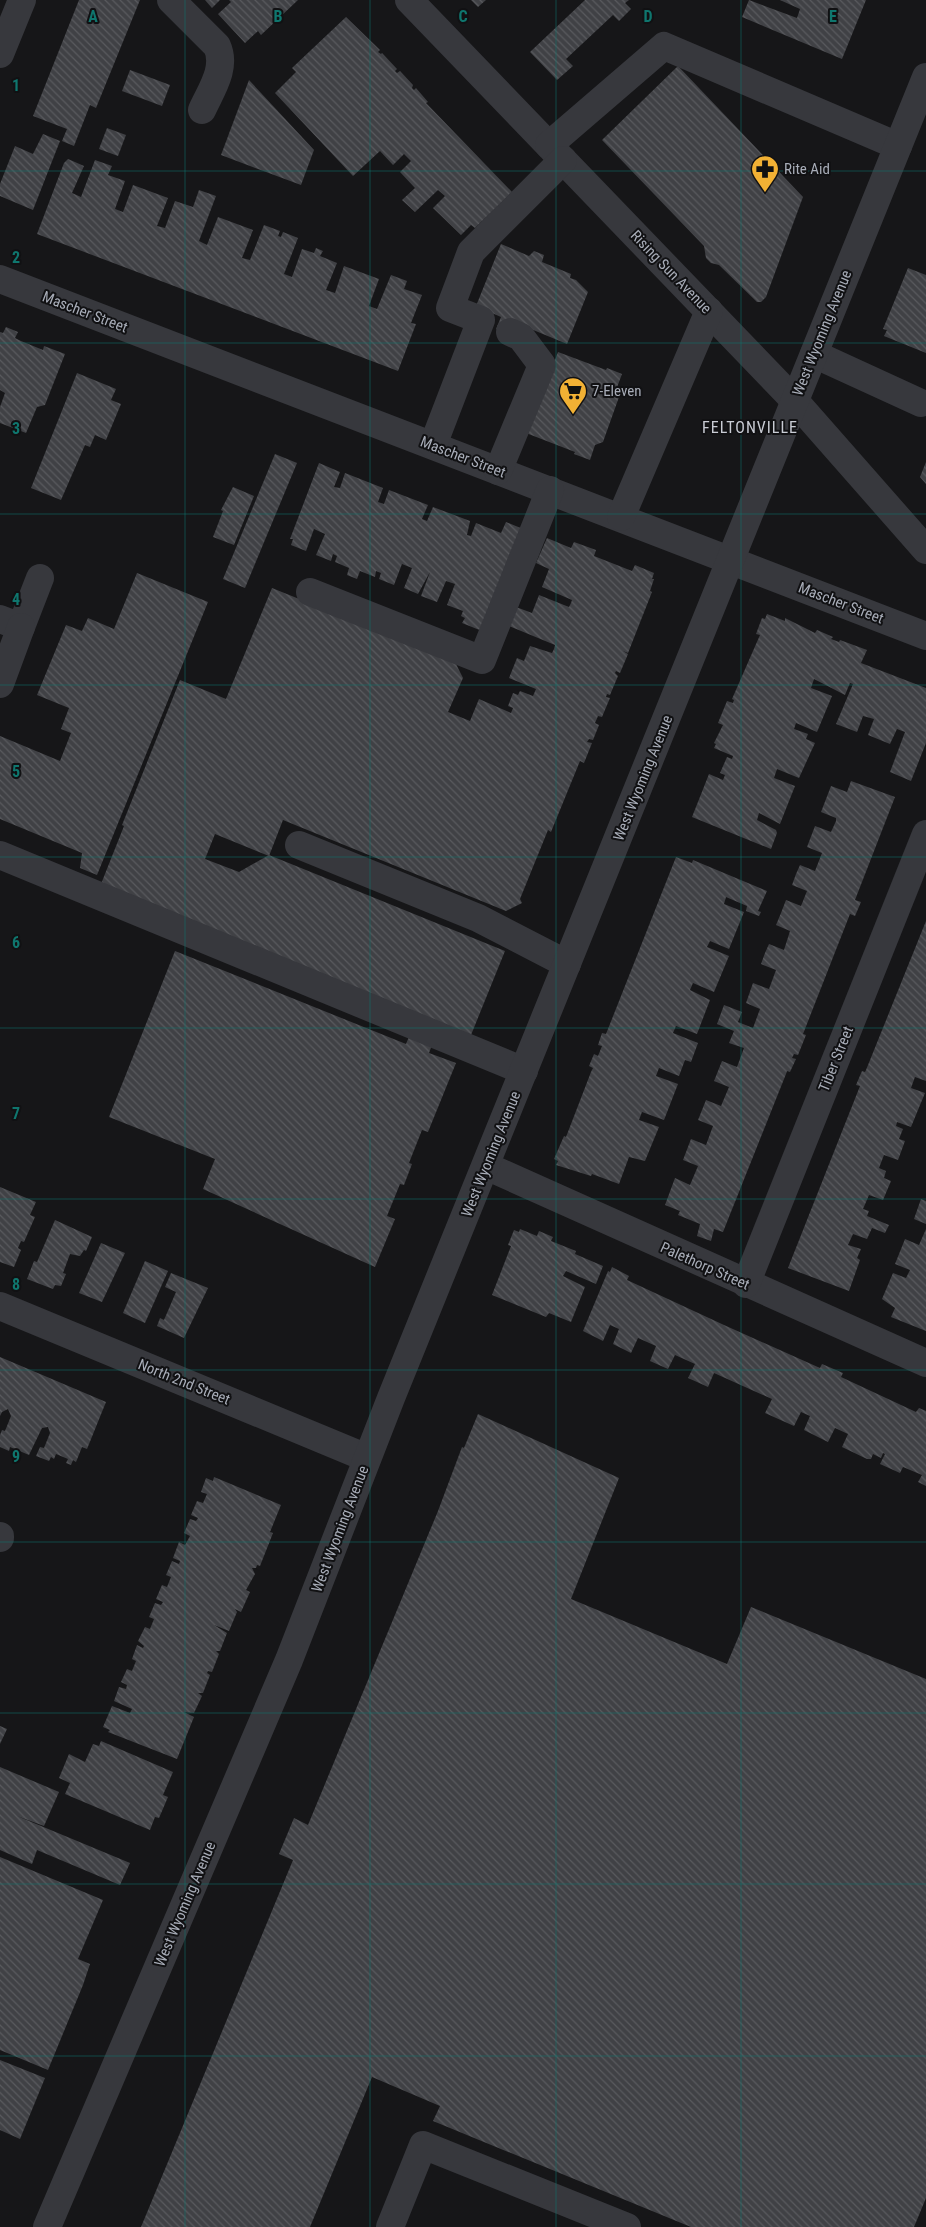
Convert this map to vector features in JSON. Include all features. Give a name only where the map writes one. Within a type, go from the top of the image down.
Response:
[{"type":"street","points":[[171,0],[217,46],[221,55],[222,66],[202,110]]},
{"type":"street","name":"Rising Sun Avenue","points":[[409,0],[795,401],[923,541]]},
{"type":"street","points":[[0,54],[13,2]]},
{"type":"street","points":[[498,471],[542,365],[522,337],[450,308],[471,252],[556,153],[664,46],[898,146]]},
{"type":"street","name":"West Wyoming Avenue","points":[[47,2227],[289,1660],[438,1282],[898,146],[918,120],[926,77]]},
{"type":"street","name":"Mascher Street","points":[[0,279],[926,636]]},
{"type":"street","points":[[621,517],[709,311]]},
{"type":"street","points":[[433,445],[496,326]]},
{"type":"street","points":[[814,354],[921,404]]},
{"type":"street","points":[[310,592],[482,660],[550,490]]},
{"type":"street","points":[[0,684],[11,623],[40,578]]},
{"type":"street","name":"Tiber Street","points":[[746,1284],[926,834]]},
{"type":"street","points":[[299,845],[478,918],[567,964]]},
{"type":"street","points":[[0,855],[524,1071]]},
{"type":"street","name":"Palethorp Street","points":[[486,1166],[926,1363]]},
{"type":"street","name":"North 2nd Street","points":[[0,1306],[368,1458]]},
{"type":"street","points":[[390,2227],[423,2145],[627,2227]]},
{"type":"building","points":[[79,0],[140,0],[96,108],[90,105],[74,146],[62,141],[67,129],[33,116]]},
{"type":"building","points":[[205,0],[220,0],[212,8]]},
{"type":"building","points":[[229,0],[298,0],[261,35],[258,31],[245,43],[218,14],[231,2]]},
{"type":"building","points":[[471,0],[486,0],[478,7]]},
{"type":"building","points":[[585,0],[629,0],[625,3],[631,9],[619,21],[613,15],[566,59],[573,66],[557,80],[530,52]]},
{"type":"building","points":[[749,0],[797,18],[800,9],[780,0],[866,0],[842,59],[742,17]]},
{"type":"building","points":[[346,17],[380,50],[378,52],[382,53],[397,69],[395,71],[397,73],[400,71],[413,85],[412,88],[414,90],[416,88],[428,102],[426,103],[512,192],[475,228],[471,225],[461,235],[433,208],[445,196],[438,190],[415,212],[402,200],[415,188],[400,172],[411,161],[404,154],[393,165],[380,151],[353,176],[275,93],[296,72],[292,68]]},
{"type":"building","points":[[678,66],[803,197],[766,297],[761,302],[757,302],[719,265],[711,263],[706,258],[704,246],[602,140]]},
{"type":"building","points":[[130,70],[170,85],[162,106],[122,91]]},
{"type":"building","points":[[249,80],[314,150],[301,185],[221,155]]},
{"type":"building","points":[[107,128],[126,135],[118,156],[99,149]]},
{"type":"building","points":[[43,134],[60,141],[33,210],[0,196],[0,184],[15,146],[33,154]]},
{"type":"building","points":[[68,159],[84,166],[72,193],[81,197],[95,160],[112,166],[108,175],[125,181],[115,209],[123,212],[133,185],[168,198],[157,226],[165,228],[175,201],[193,207],[199,190],[216,196],[199,241],[207,245],[218,217],[253,230],[242,258],[250,260],[264,225],[280,231],[278,236],[281,237],[283,232],[298,238],[284,274],[292,277],[302,249],[314,253],[316,248],[323,251],[320,256],[337,263],[326,290],[335,293],[344,266],[379,279],[369,306],[377,309],[391,275],[407,281],[404,289],[422,295],[411,323],[416,324],[398,371],[37,234],[64,163]]},
{"type":"building","points":[[501,244],[529,256],[534,251],[544,255],[542,262],[571,274],[570,278],[576,280],[588,292],[567,344],[514,322],[509,334],[496,329],[501,317],[476,306]]},
{"type":"building","points":[[908,268],[926,275],[926,353],[884,336],[887,330],[883,329]]},
{"type":"building","points":[[6,327],[18,332],[15,338],[21,341],[43,350],[44,346],[65,354],[45,405],[37,407],[26,433],[0,423],[0,407],[5,393],[0,390],[0,332],[3,333]]},
{"type":"building","name":"7-Eleven","points":[[558,352],[622,374],[616,390],[619,397],[603,442],[595,445],[590,460],[574,454],[575,452],[526,433]]},
{"type":"building","points":[[77,373],[116,389],[111,400],[121,404],[106,440],[95,435],[90,447],[85,445],[61,500],[31,488]]},
{"type":"building","points":[[275,454],[297,463],[245,588],[223,579]]},
{"type":"building","points":[[926,462],[926,484],[920,477]]},
{"type":"building","points":[[319,463],[340,472],[334,487],[340,488],[345,473],[383,488],[378,502],[384,504],[389,490],[428,505],[422,519],[427,521],[433,507],[470,521],[467,535],[471,536],[476,523],[501,533],[506,522],[523,529],[482,631],[462,623],[465,618],[461,616],[463,611],[447,605],[455,584],[446,581],[437,602],[421,596],[430,572],[418,594],[404,588],[412,568],[402,564],[394,585],[379,579],[381,573],[376,571],[375,577],[360,571],[357,579],[347,575],[349,568],[335,562],[337,556],[333,554],[331,561],[316,555],[325,534],[314,529],[306,551],[291,545],[293,539],[290,539]]},
{"type":"building","points":[[233,487],[254,496],[234,545],[213,537],[223,511],[221,510]]},
{"type":"building","points":[[547,538],[571,548],[574,542],[596,550],[594,556],[632,571],[635,565],[654,573],[650,591],[652,592],[628,653],[623,651],[628,654],[620,673],[616,671],[615,673],[618,676],[610,695],[607,694],[606,697],[610,698],[602,717],[598,716],[595,723],[599,725],[593,740],[589,739],[587,742],[592,743],[584,763],[580,761],[551,832],[548,830],[520,899],[522,903],[506,911],[283,820],[269,855],[505,951],[471,1035],[101,884],[124,826],[122,825],[180,680],[226,699],[272,588],[455,662],[463,678],[448,712],[470,721],[479,699],[511,713],[513,708],[508,706],[513,693],[518,695],[520,691],[533,696],[536,689],[509,678],[517,658],[524,661],[530,646],[552,653],[554,649],[555,645],[509,626],[516,607],[532,613],[539,595],[569,607],[571,603],[572,600],[542,587],[549,569],[536,563]],"holes":[[[215,834],[268,856],[239,872],[205,859]]]},
{"type":"building","points":[[137,573],[208,602],[97,875],[80,868],[82,853],[0,819],[0,736],[60,761],[71,733],[61,729],[69,708],[37,695],[66,625],[82,631],[88,618],[114,629]]},
{"type":"building","points":[[767,614],[785,621],[785,618],[815,633],[817,630],[833,637],[831,639],[839,642],[840,640],[867,650],[861,663],[926,688],[926,743],[911,781],[890,772],[905,732],[897,729],[890,744],[868,735],[874,719],[863,716],[857,732],[836,724],[853,684],[850,683],[845,695],[814,679],[811,688],[832,696],[817,732],[796,723],[794,729],[808,734],[806,739],[815,743],[799,778],[777,769],[774,778],[795,786],[780,824],[759,813],[757,820],[776,830],[777,833],[771,849],[692,817],[709,774],[723,780],[725,775],[720,773],[727,757],[732,759],[733,756],[714,748],[716,744],[714,743],[723,725],[718,723],[727,701],[733,703],[734,700],[732,699],[760,635],[756,634],[762,618],[765,619]]},
{"type":"building","points":[[851,781],[895,797],[855,900],[861,902],[855,916],[850,914],[803,1034],[806,1035],[798,1055],[794,1054],[792,1058],[796,1059],[790,1072],[787,1071],[723,1232],[714,1229],[711,1241],[697,1236],[700,1224],[678,1215],[680,1211],[665,1205],[675,1178],[690,1185],[698,1166],[683,1160],[691,1139],[706,1145],[713,1126],[698,1120],[706,1100],[721,1106],[729,1087],[714,1081],[722,1061],[737,1067],[744,1048],[729,1043],[734,1031],[717,1024],[724,1005],[742,1012],[738,1022],[753,1028],[760,1009],[746,1003],[753,983],[769,989],[776,970],[761,964],[765,953],[769,944],[784,950],[790,931],[776,925],[786,900],[801,906],[807,891],[792,885],[800,865],[815,871],[822,853],[807,847],[815,826],[831,832],[836,818],[821,812],[831,786],[847,792]]},
{"type":"building","points":[[676,857],[692,863],[693,860],[767,891],[758,911],[761,912],[759,916],[746,911],[747,906],[726,897],[724,904],[744,912],[729,949],[710,941],[707,947],[729,956],[714,992],[693,983],[690,990],[710,1000],[697,1034],[676,1026],[673,1033],[698,1043],[691,1062],[685,1060],[679,1076],[659,1068],[656,1076],[678,1084],[664,1120],[642,1112],[639,1120],[659,1127],[645,1161],[629,1157],[619,1184],[592,1174],[591,1176],[556,1165],[558,1161],[554,1159],[564,1136],[566,1137],[593,1068],[589,1066],[594,1054],[598,1056],[602,1046],[598,1045],[602,1033],[606,1034]]},
{"type":"building","points":[[926,921],[926,1081],[915,1077],[911,1088],[925,1093],[911,1127],[897,1122],[896,1126],[903,1129],[899,1139],[905,1141],[898,1160],[884,1155],[879,1168],[886,1171],[884,1178],[891,1181],[883,1200],[869,1195],[863,1209],[869,1211],[867,1216],[889,1225],[885,1233],[872,1228],[867,1239],[853,1234],[848,1245],[861,1249],[857,1258],[860,1260],[849,1291],[788,1268],[860,1086],[856,1085],[862,1071],[865,1072],[866,1070]]},
{"type":"building","points":[[175,951],[406,1044],[413,1027],[435,1037],[429,1053],[456,1063],[428,1132],[422,1130],[409,1163],[412,1164],[404,1185],[400,1184],[387,1216],[395,1219],[375,1267],[203,1189],[215,1159],[109,1117]]},
{"type":"building","points":[[0,1187],[36,1202],[30,1215],[35,1217],[24,1242],[21,1241],[18,1248],[21,1250],[14,1267],[0,1262]]},
{"type":"building","points":[[921,1199],[926,1201],[926,1224],[914,1219]]},
{"type":"building","points":[[55,1220],[92,1237],[86,1251],[84,1250],[80,1256],[70,1254],[63,1273],[66,1274],[61,1286],[55,1285],[53,1289],[27,1279],[34,1261],[37,1262]]},
{"type":"building","points":[[520,1229],[537,1236],[539,1231],[553,1237],[551,1241],[576,1251],[575,1254],[603,1266],[596,1284],[566,1271],[563,1276],[585,1287],[571,1322],[549,1313],[546,1317],[492,1295],[511,1246],[508,1245],[514,1230],[519,1232]]},
{"type":"building","points":[[926,1229],[926,1331],[891,1317],[895,1308],[882,1299],[893,1273],[906,1278],[910,1270],[895,1264],[905,1239],[919,1245]]},
{"type":"building","points":[[101,1243],[125,1253],[102,1302],[79,1293]]},
{"type":"building","points":[[145,1261],[168,1271],[145,1323],[123,1313]]},
{"type":"building","points":[[612,1267],[629,1276],[627,1280],[724,1325],[820,1368],[822,1364],[843,1373],[841,1377],[916,1412],[919,1408],[926,1411],[926,1486],[918,1482],[922,1475],[903,1467],[900,1473],[880,1464],[885,1454],[883,1453],[881,1458],[873,1454],[871,1459],[867,1459],[842,1447],[848,1434],[835,1428],[828,1442],[804,1430],[810,1416],[801,1412],[794,1426],[765,1413],[772,1399],[714,1373],[708,1387],[688,1378],[695,1364],[675,1355],[668,1369],[650,1361],[656,1346],[638,1338],[631,1353],[613,1344],[619,1329],[610,1325],[603,1341],[583,1331],[608,1271],[610,1272]]},
{"type":"building","points":[[171,1273],[208,1288],[184,1338],[157,1326],[160,1318],[164,1320],[176,1292],[165,1287]]},
{"type":"building","points":[[0,1357],[106,1402],[87,1449],[82,1447],[76,1462],[73,1460],[71,1465],[66,1463],[68,1459],[56,1454],[54,1459],[51,1457],[49,1461],[36,1456],[40,1447],[44,1448],[50,1433],[48,1427],[42,1428],[29,1455],[10,1447],[9,1451],[0,1447],[0,1435],[2,1430],[5,1431],[11,1416],[8,1409],[2,1412],[0,1416]]},
{"type":"building","points":[[478,1414],[619,1478],[571,1599],[727,1664],[751,1607],[926,1679],[926,2198],[914,2227],[691,2227],[433,2121],[440,2106],[372,2077],[310,2227],[141,2227],[293,1860],[279,1854],[294,1818],[308,1825],[438,1511],[462,1447],[464,1448]]},
{"type":"building","points":[[214,1477],[281,1505],[270,1532],[273,1533],[260,1566],[257,1565],[256,1568],[252,1568],[255,1574],[246,1590],[250,1592],[241,1612],[235,1609],[237,1612],[229,1631],[214,1625],[227,1633],[220,1651],[216,1651],[219,1654],[212,1672],[208,1671],[207,1673],[210,1675],[203,1693],[198,1693],[202,1696],[194,1713],[184,1712],[194,1717],[177,1759],[108,1732],[110,1730],[103,1727],[112,1706],[130,1713],[132,1709],[114,1701],[119,1687],[126,1689],[127,1685],[121,1682],[127,1669],[132,1671],[136,1661],[132,1659],[137,1645],[143,1648],[144,1646],[138,1641],[145,1627],[150,1629],[154,1619],[149,1617],[155,1603],[161,1605],[163,1602],[156,1599],[162,1585],[167,1587],[171,1577],[166,1575],[172,1561],[179,1564],[180,1561],[173,1558],[179,1542],[185,1545],[190,1536],[184,1533],[190,1519],[196,1521],[198,1518],[191,1515],[197,1501],[203,1503],[207,1494],[201,1492],[206,1478],[213,1481]]},
{"type":"building","points":[[0,1726],[7,1729],[0,1744]]},
{"type":"building","points":[[101,1741],[173,1772],[163,1795],[168,1797],[159,1818],[155,1817],[150,1830],[65,1794],[70,1783],[59,1778],[69,1754],[85,1762],[93,1744],[99,1746]]},
{"type":"building","points":[[0,1767],[59,1792],[44,1826],[17,1816],[130,1863],[120,1885],[37,1850],[32,1864],[0,1850]]},
{"type":"building","points":[[0,1857],[103,1900],[78,1959],[90,1964],[48,2070],[0,2050]]},
{"type":"building","points":[[0,2060],[45,2078],[20,2139],[0,2130]]},
{"type":"place","name":"Rite Aid","points":[[765,193]]},
{"type":"place","name":"7-Eleven","points":[[573,415]]},
{"type":"district","name":"FELTONVILLE","points":[[750,427]]}]
